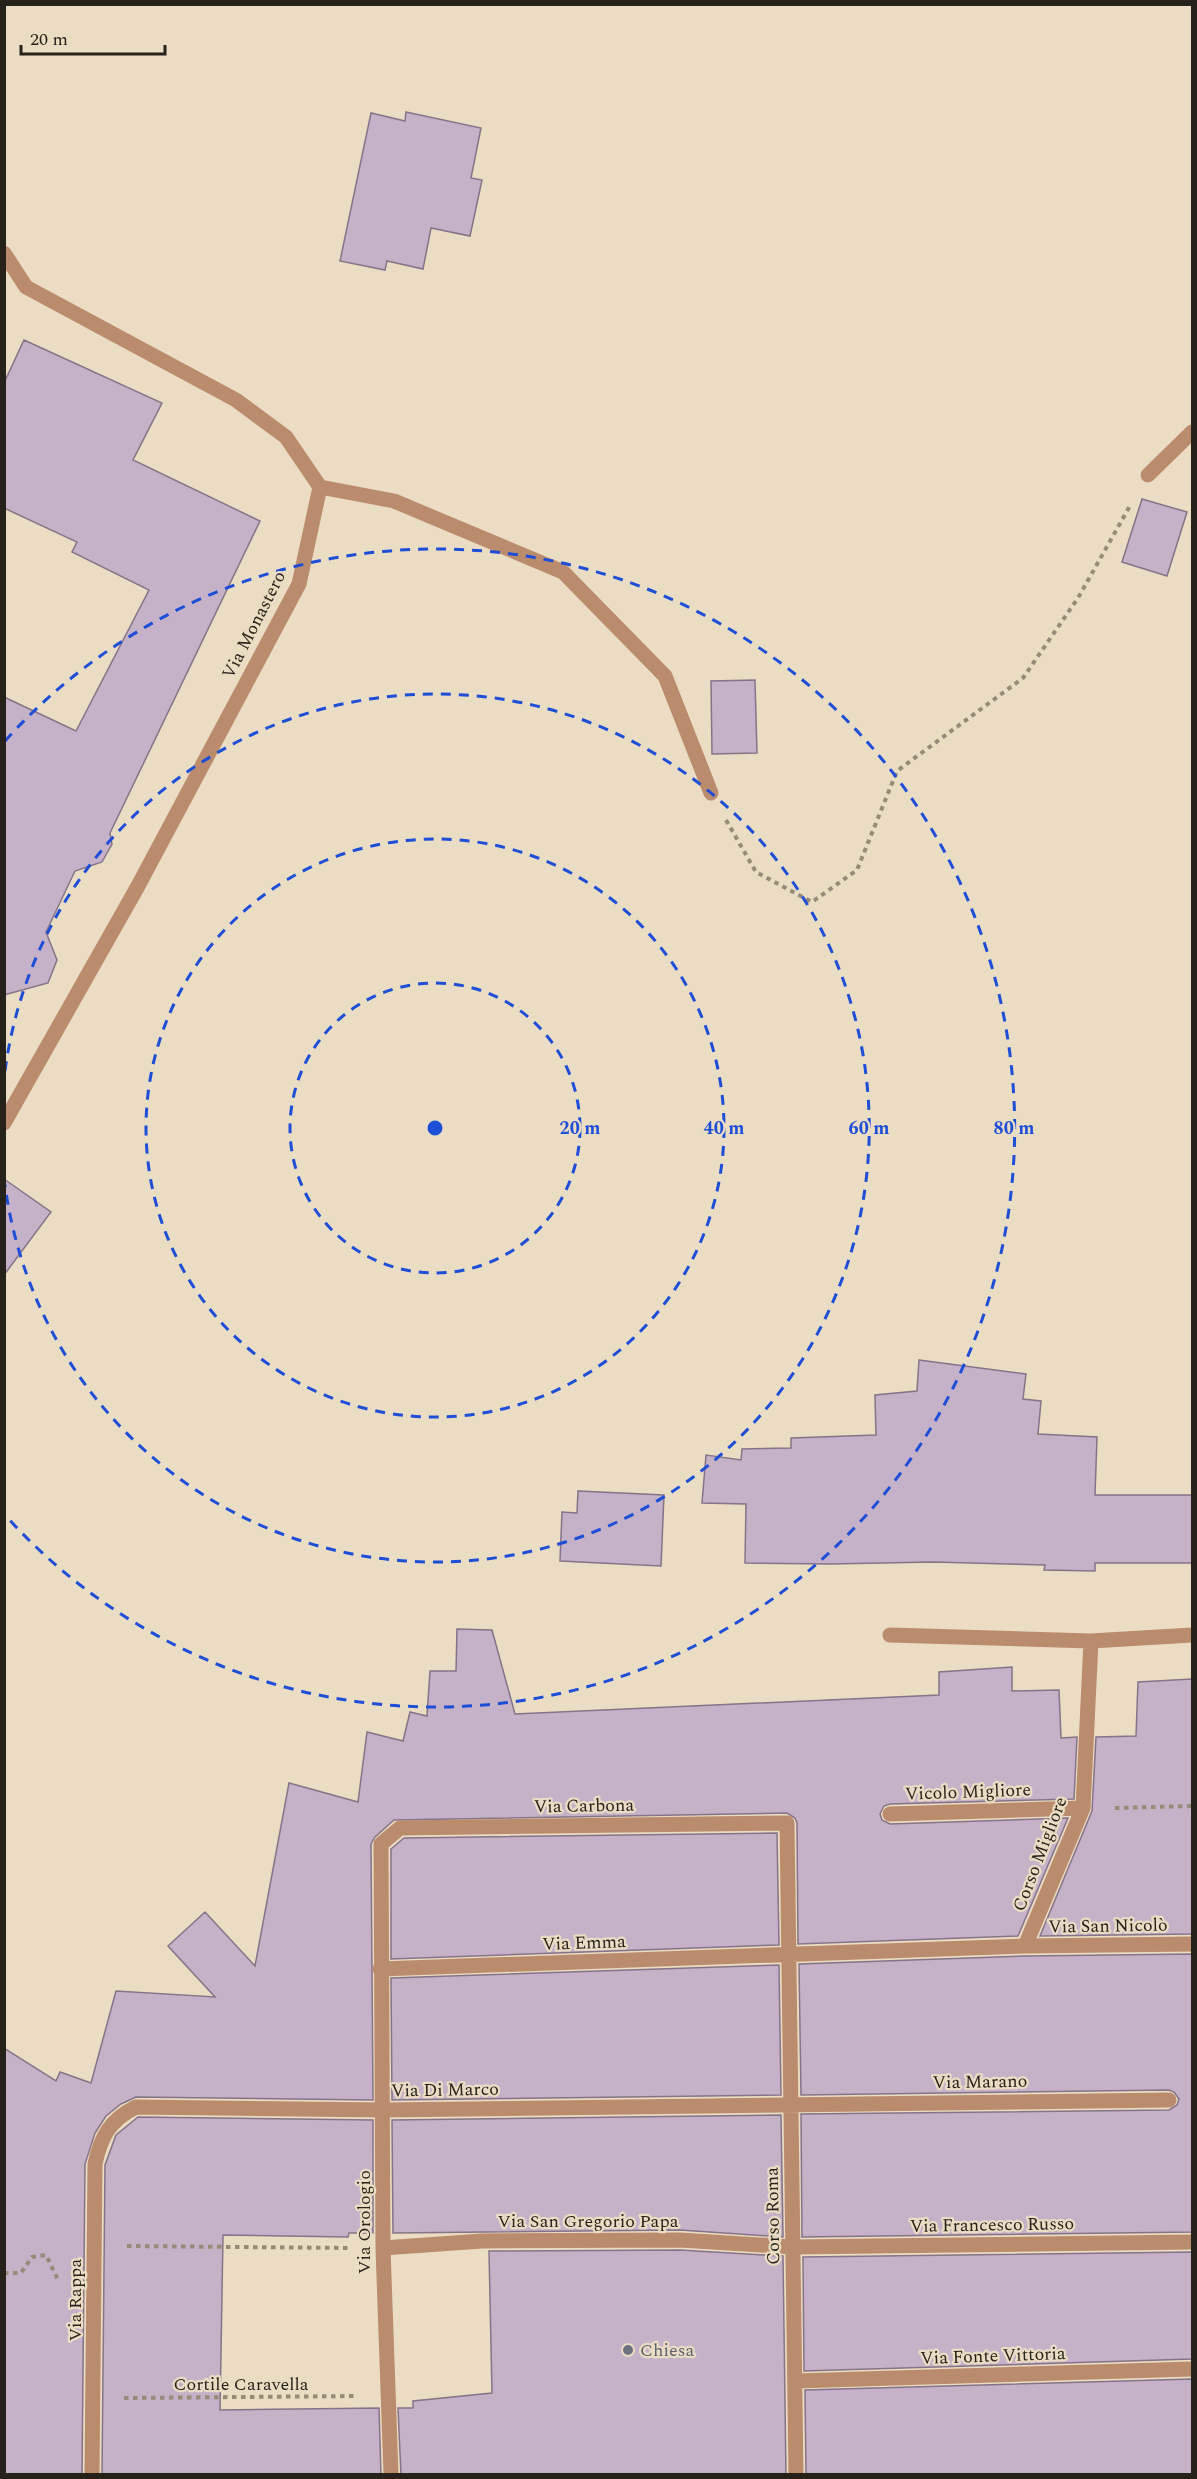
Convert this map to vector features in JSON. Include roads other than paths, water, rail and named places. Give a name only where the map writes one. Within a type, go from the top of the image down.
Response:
[{"type":"street","points":[[4,253],[26,287],[236,400],[286,437],[320,487],[394,501],[563,572],[665,676],[711,794]]},
{"type":"street","points":[[1148,475],[1192,432]]},
{"type":"street","name":"Via Monastero","points":[[4,1123],[138,886],[299,584],[320,487]]},
{"type":"street","points":[[890,1635],[1091,1641],[1192,1635]]},
{"type":"street","name":"Corso Migliore","points":[[1025,1946],[1083,1808],[1091,1641]]},
{"type":"street","name":"Vicolo Migliore","points":[[890,1814],[1083,1808]]},
{"type":"street","name":"Via Carbona","points":[[380,1969],[381,1844],[399,1828],[787,1823],[789,1956]]},
{"type":"street","name":"Via San Nicolò","points":[[1025,1946],[1192,1944]]},
{"type":"street","points":[[789,1956],[1025,1946]]},
{"type":"street","name":"Via Emma","points":[[380,1969],[789,1956]]},
{"type":"street","name":"Corso Roma","points":[[789,1956],[796,2475]]},
{"type":"street","name":"Via Orologio","points":[[380,1969],[384,2110],[383,2248],[391,2475]]},
{"type":"street","name":"Via Marano","points":[[791,2103],[1169,2100]]},
{"type":"street","name":"Via Di Marco","points":[[107,2128],[120,2115],[136,2107],[384,2110],[791,2103]]},
{"type":"street","name":"Via Rappa","points":[[92,2475],[95,2295],[94,2164],[100,2142],[107,2128]]},
{"type":"street","name":"Via San Gregorio Papa","points":[[383,2248],[482,2241],[680,2240],[793,2247]]},
{"type":"street","name":"Via Francesco Russo","points":[[793,2247],[1192,2242]]},
{"type":"street","name":"Via Fonte Vittoria","points":[[795,2381],[1192,2369]]},
{"type":"place","name":"Chiesa","points":[[628,2350]]}]
